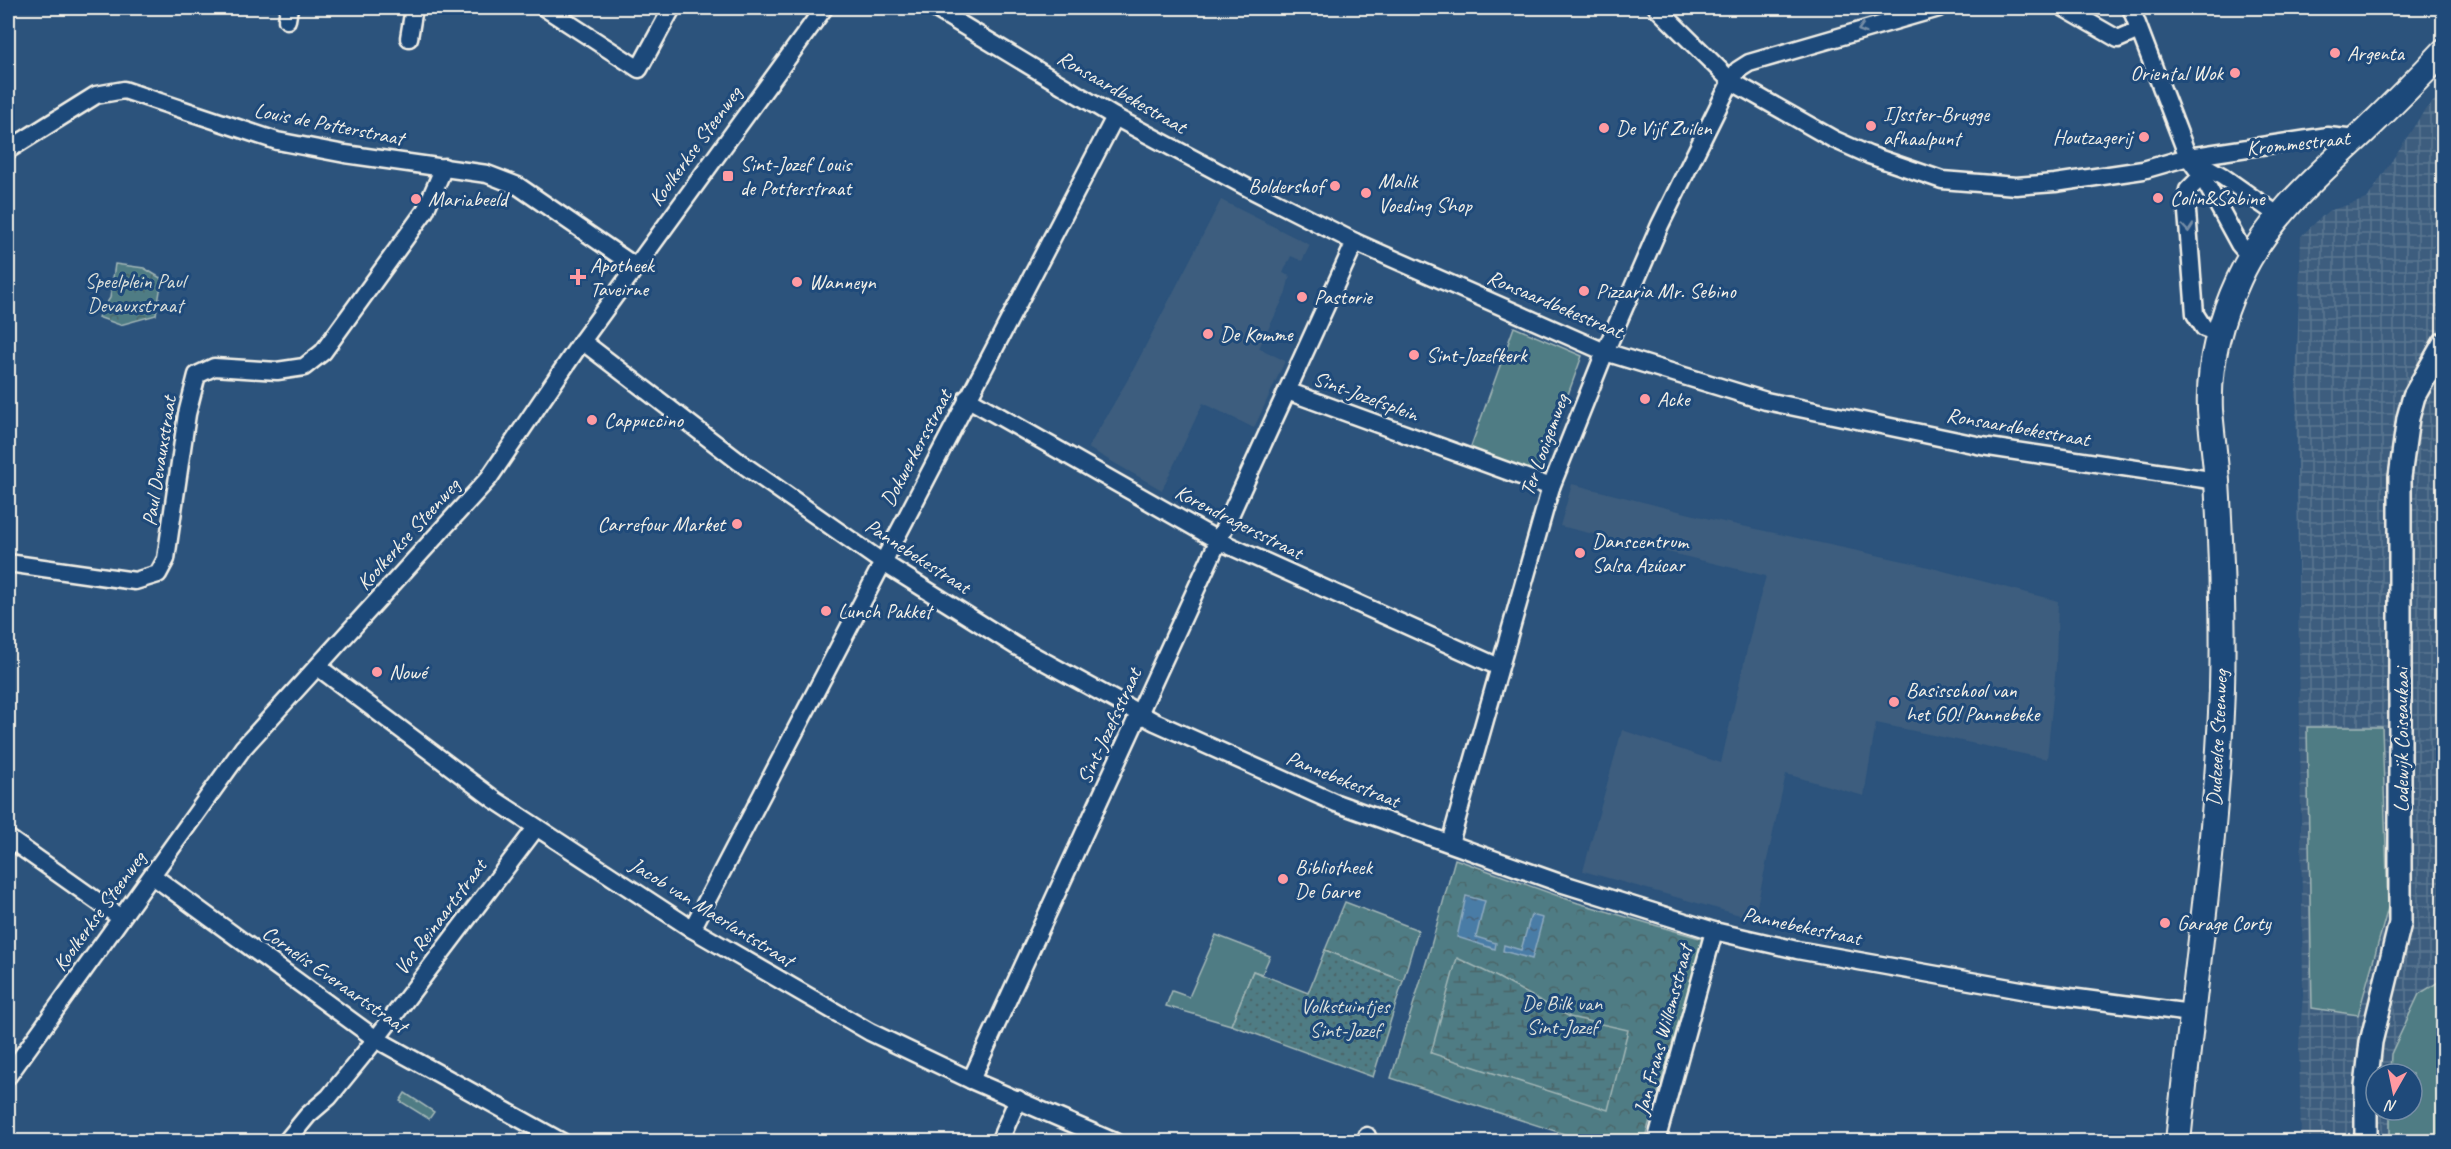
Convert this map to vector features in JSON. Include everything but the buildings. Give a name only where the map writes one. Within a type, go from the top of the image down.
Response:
[{"type":"main road","name":"Krommestraat","points":[[2357,139],[2401,98],[2444,51]]},
{"type":"main road","name":"Dudzeelse Steenweg","points":[[2178,1142],[2220,747],[2222,684],[2217,481],[2210,408],[2212,371],[2218,333],[2229,302],[2250,257],[2279,216],[2357,139]]},
{"type":"street","points":[[409,38],[414,8]]},
{"type":"street","points":[[545,8],[639,69],[672,8]]},
{"type":"street","name":"Koolkerkse Steenweg","points":[[8,1076],[243,748],[489,478],[582,341],[732,131],[824,8]]},
{"type":"street","name":"Ronsaardbekestraat","points":[[934,8],[1115,117],[1354,242],[1605,352],[1766,401],[1982,446],[2217,481]]},
{"type":"street","name":"Krommestraat","points":[[1657,8],[1731,81],[1833,139],[1869,155],[1942,180],[2016,186],[2055,183],[2143,170],[2188,157],[2328,136],[2357,139]]},
{"type":"street","points":[[1731,81],[1738,70],[1749,63],[1939,8]]},
{"type":"street","points":[[2064,8],[2118,39],[2139,30]]},
{"type":"street","points":[[2131,8],[2188,157],[2202,176],[2239,244],[2250,257]]},
{"type":"street","name":"Ter Looigemweg","points":[[1450,843],[1551,486],[1605,352],[1660,225],[1731,81]]},
{"type":"street","name":"Louis de Potterstraat","points":[[8,150],[96,95],[124,90],[277,141],[345,154],[487,174],[518,186],[636,267]]},
{"type":"street","name":"Dokwerkersstraat","points":[[692,928],[1115,117]]},
{"type":"street","points":[[2188,157],[2222,176],[2279,216]]},
{"type":"street","name":"Paul Devauxstraat","points":[[8,563],[135,581],[158,574],[166,559],[187,414],[197,375],[214,368],[277,371],[303,367],[323,352],[425,211],[444,167]]},
{"type":"street","points":[[2202,176],[2188,190],[2186,199],[2195,314],[2204,328],[2218,333]]},
{"type":"street","name":"Sint-Jozefsplein","points":[[1354,242],[1287,391],[1551,486]]},
{"type":"street","name":"Pannebekestraat","points":[[582,341],[738,461],[882,562],[1016,646],[1139,714],[1202,745],[1336,803],[1571,886],[1714,931],[1797,950],[2032,992],[2191,1013]]},
{"type":"street","name":"Lodewijk Coiseaukaai","points":[[2366,1142],[2366,1086],[2371,1042],[2400,923],[2400,477],[2403,447],[2414,396],[2444,343]]},
{"type":"street","name":"Sint-Jozefsstraat","points":[[971,1080],[1287,391]]},
{"type":"street","name":"Korendragersstraat","points":[[967,398],[1219,541],[1499,667]]},
{"type":"street","name":"Jacob van Maerlantstraat","points":[[318,667],[536,828],[692,928],[870,1032],[971,1080],[1115,1142]]},
{"type":"street","name":"Vos Reinaartstraat","points":[[286,1142],[308,1115],[329,1097],[376,1039],[536,828]]},
{"type":"street","points":[[8,838],[121,918]]},
{"type":"street","name":"Cornelis Everaartstraat","points":[[153,876],[376,1039],[562,1142]]},
{"type":"street","name":"Jan Frans Willemsstraat","points":[[1656,1142],[1714,931]]},
{"type":"street","points":[[999,1142],[1018,1099]]},
{"type":"shaded area","points":[[2443,92],[2443,1141],[2301,1142],[2299,1045],[2303,995],[2296,387],[2301,236],[2328,211],[2367,199],[2424,111]]},
{"type":"shaded area","name":"De Komme","points":[[1221,200],[1310,245],[1302,261],[1291,256],[1283,273],[1290,276],[1285,295],[1259,348],[1285,361],[1254,428],[1203,403],[1162,490],[1088,448],[1131,374]]},
{"type":"shaded area","name":"Basisschool van het GO! Pannebeke","points":[[1572,484],[1710,519],[1913,563],[2058,601],[2056,666],[2047,759],[1876,723],[1864,796],[1786,774],[1754,919],[1583,871],[1622,730],[1721,763],[1766,576],[1560,526]]},
{"type":"green space","name":"Speelplein Paul Devauxstraat","points":[[115,264],[144,268],[162,279],[156,315],[120,325],[98,317],[110,298]]},
{"type":"green space","points":[[1514,327],[1582,356],[1539,474],[1470,449]]},
{"type":"green space","points":[[2307,727],[2382,727],[2388,908],[2358,1015],[2312,1008]]},
{"type":"green space","name":"De Bilk van Sint-Jozef","points":[[1455,859],[1578,903],[1703,939],[1644,1141],[1586,1141],[1391,1078]]},
{"type":"green space","points":[[1345,902],[1418,930],[1403,981],[1325,950]]},
{"type":"green space","points":[[1216,935],[1270,956],[1262,974],[1253,971],[1231,1025],[1166,1006],[1172,991],[1189,997]]},
{"type":"green space","name":"Volkstuintjes Sint-Jozef","points":[[1325,950],[1403,981],[1373,1077],[1231,1025],[1253,971],[1308,993]]},
{"type":"green space","points":[[1457,958],[1570,1017],[1628,1030],[1608,1110],[1431,1053]]},
{"type":"green space","points":[[2443,979],[2443,1141],[2390,1141],[2390,1122],[2424,1122],[2424,1062],[2391,1062],[2391,1054],[2419,994]]},
{"type":"green space","points":[[405,1093],[434,1112],[429,1119],[400,1101]]},
{"type":"water","points":[[1466,896],[1485,901],[1476,937],[1496,943],[1495,949],[1457,937]]},
{"type":"water","points":[[1531,915],[1543,918],[1532,959],[1503,951],[1504,945],[1521,950]]},
{"type":"place","name":"Argenta","points":[[2335,53]]},
{"type":"place","name":"Oriental Wok","points":[[2235,73]]},
{"type":"place","name":"IJsster-Brugge afhaalpunt","points":[[1871,126]]},
{"type":"place","name":"De Vijf Zuilen","points":[[1604,128]]},
{"type":"place","name":"Houtzagerij","points":[[2144,137]]},
{"type":"place","name":"Sint-Jozef Louis de Potterstraat","points":[[728,176]]},
{"type":"place","name":"Boldershof","points":[[1335,186]]},
{"type":"place","name":"Malik Voeding Shop","points":[[1366,193]]},
{"type":"place","name":"Colin&Sabine","points":[[2158,198]]},
{"type":"place","name":"Mariabeeld","points":[[416,199]]},
{"type":"place","name":"Apotheek Taveirne","points":[[578,277]]},
{"type":"place","name":"Wanneyn","points":[[797,282]]},
{"type":"place","name":"Pizzaria Mr. Sebino","points":[[1584,291]]},
{"type":"place","name":"Pastorie","points":[[1302,297]]},
{"type":"place","name":"De Komme","points":[[1208,334]]},
{"type":"place","name":"Sint-Jozefkerk","points":[[1414,355]]},
{"type":"place","name":"Acke","points":[[1645,399]]},
{"type":"place","name":"Cappuccino","points":[[592,420]]},
{"type":"place","name":"Carrefour Market","points":[[737,524]]},
{"type":"place","name":"Danscentrum Salsa Azúcar","points":[[1580,553]]},
{"type":"place","name":"Lunch Pakket","points":[[826,611]]},
{"type":"place","name":"Nowé","points":[[377,672]]},
{"type":"place","name":"Basisschool van het GO! Pannebeke","points":[[1894,702]]},
{"type":"place","name":"Bibliotheek De Garve","points":[[1283,879]]},
{"type":"place","name":"Garage Corty","points":[[2165,923]]}]
